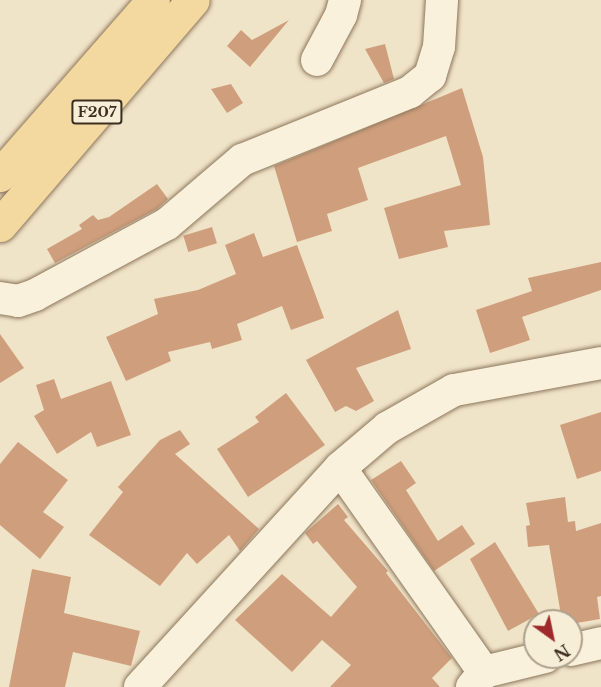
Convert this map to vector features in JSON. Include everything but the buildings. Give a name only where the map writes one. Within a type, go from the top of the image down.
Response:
[{"type":"main road","name":"F207","points":[[0,175],[153,0]]},
{"type":"main road","name":"F207","points":[[0,225],[193,0]]},
{"type":"street","points":[[317,60],[341,15],[345,0]]},
{"type":"street","points":[[0,298],[18,301],[35,295],[167,224],[243,160],[410,92],[430,76],[439,47],[442,0]]},
{"type":"street","points":[[140,687],[340,468],[387,428],[454,390],[601,363]]},
{"type":"street","points":[[340,468],[478,680],[523,665]]},
{"type":"street","points":[[583,647],[601,643]]}]
